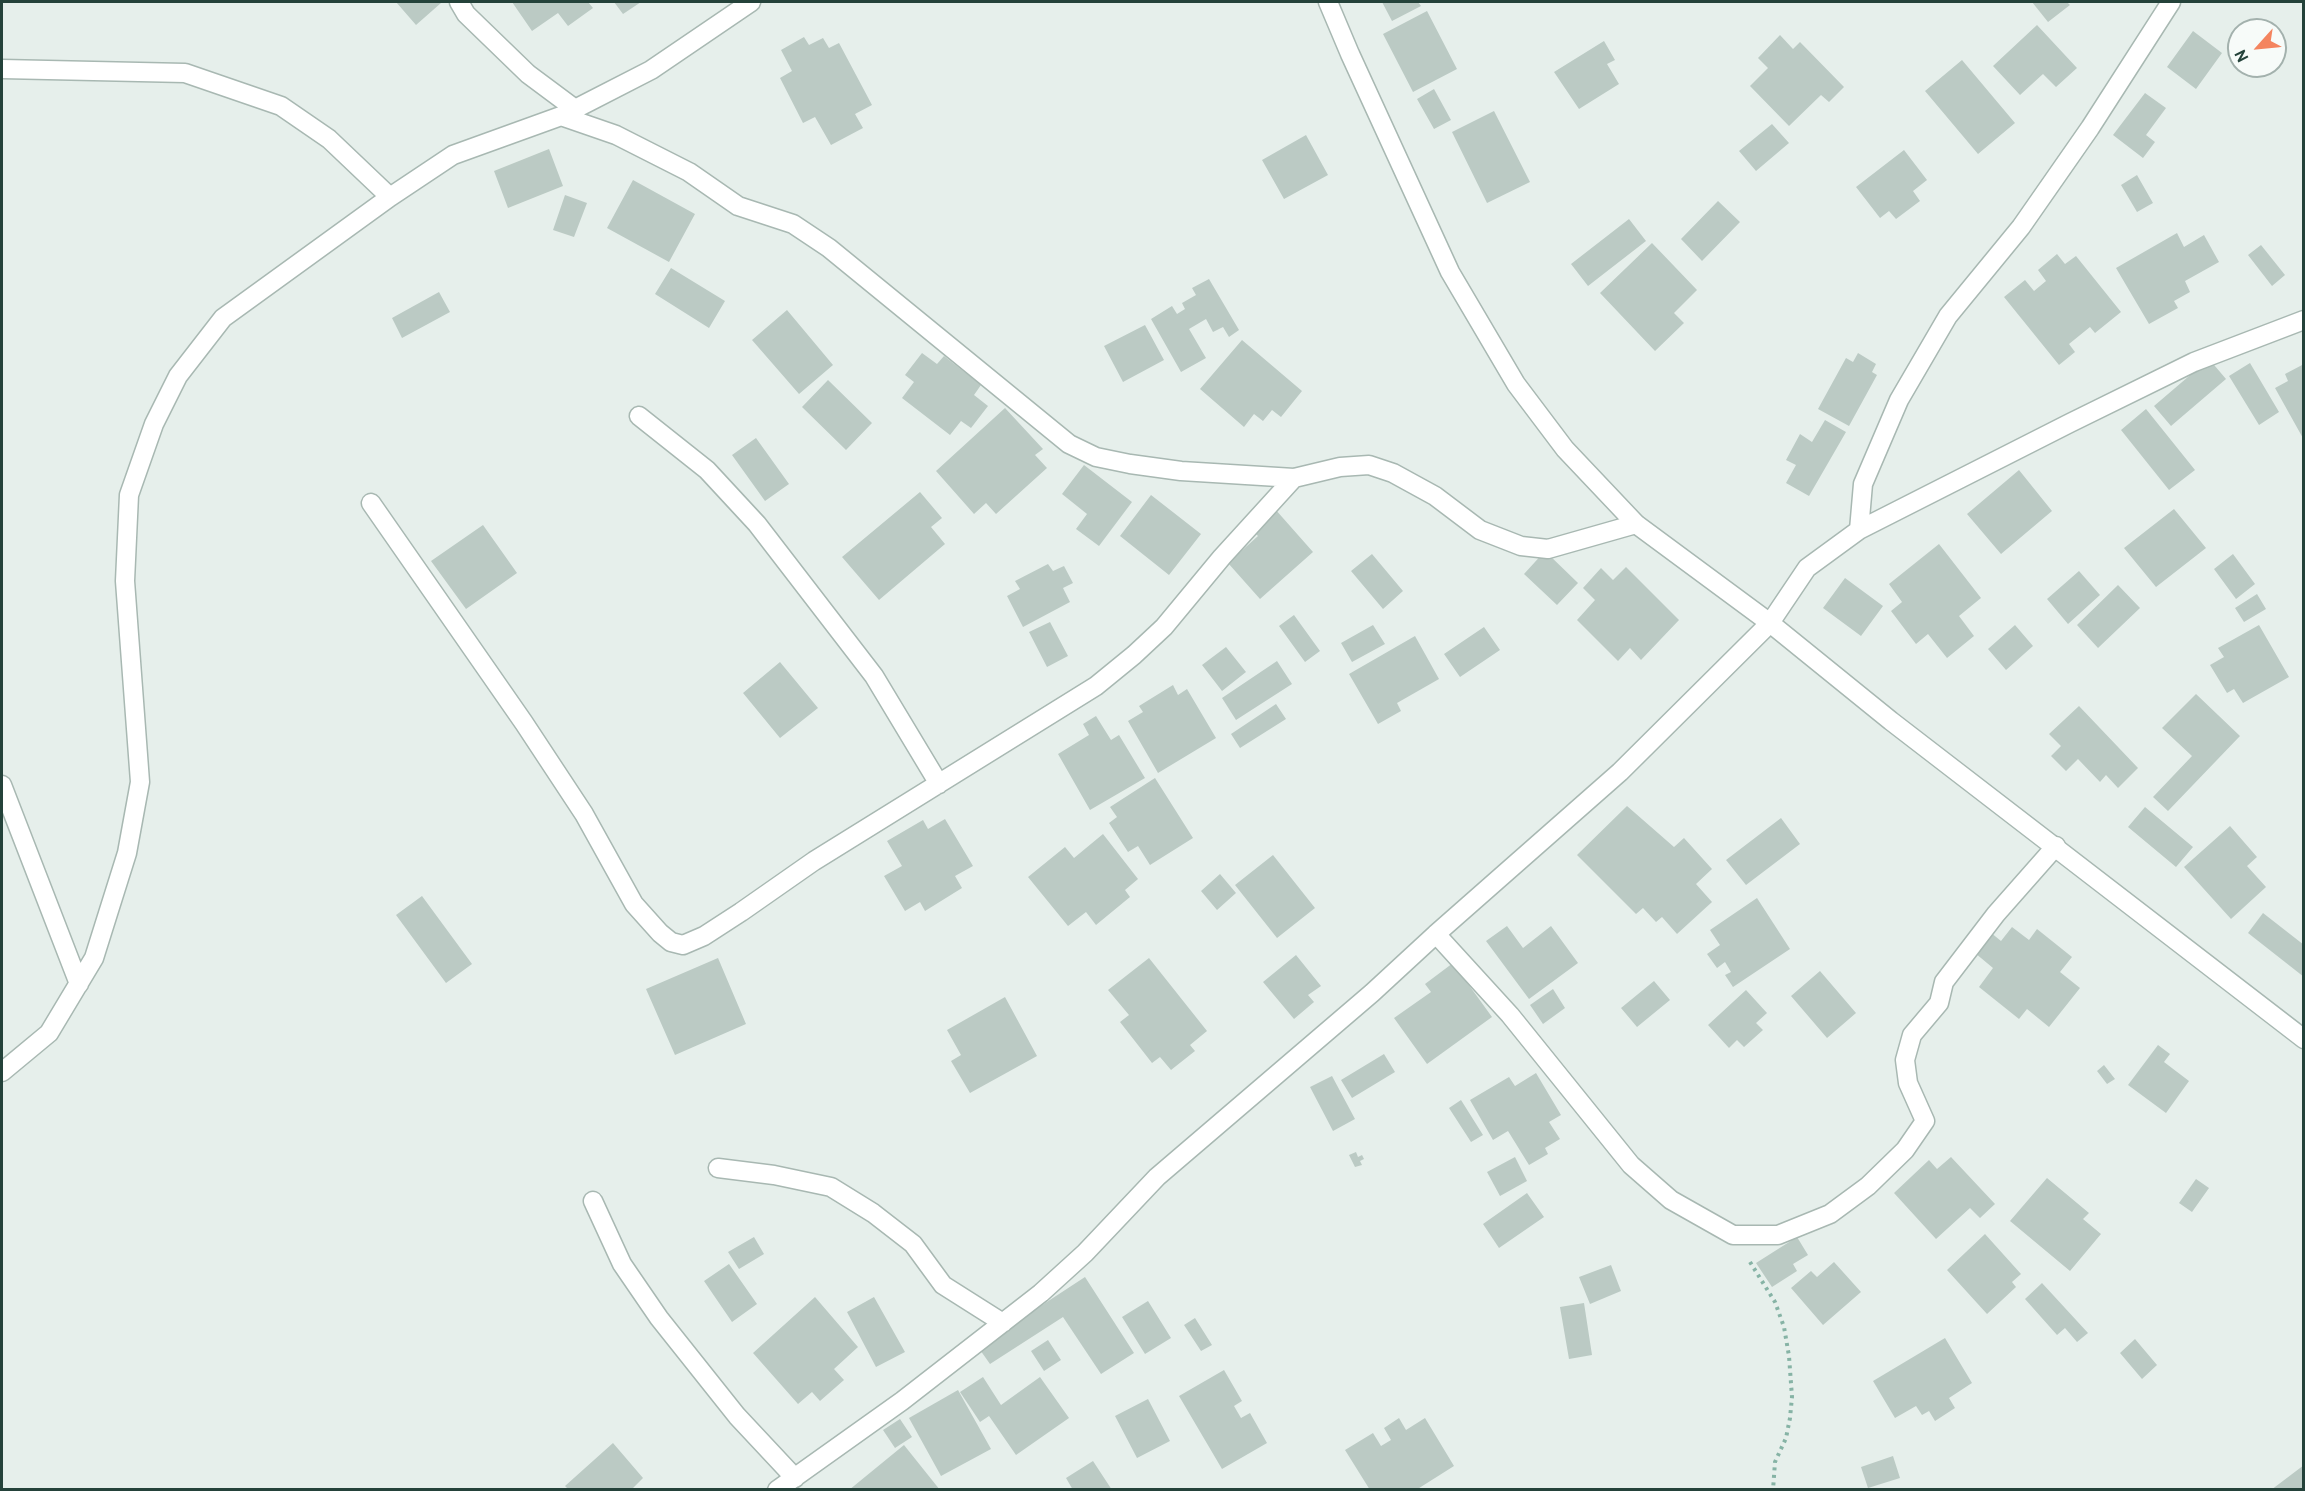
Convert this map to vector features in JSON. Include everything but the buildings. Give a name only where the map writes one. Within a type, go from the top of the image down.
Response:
[{"type":"street","points":[[459,2],[466,14],[568,113],[689,172],[738,206],[793,224],[829,248],[1069,444],[1096,457],[1181,471],[1294,478],[1340,467],[1369,465],[1393,473],[1435,496],[1480,530],[1521,546],[1548,549],[1636,524]]},
{"type":"street","points":[[2,1072],[49,1033],[94,958],[127,853],[140,782],[125,580],[129,495],[154,424],[178,376],[223,318],[390,197],[453,156],[568,113],[651,70],[751,2]]},
{"type":"street","points":[[1328,2],[1450,272],[1516,384],[1565,449],[1636,524],[1770,623],[1891,721],[2304,1039]]},
{"type":"street","points":[[1859,530],[1863,483],[1899,400],[1942,326],[2021,227],[2090,128],[2171,2]]},
{"type":"street","points":[[2,69],[185,73],[281,106],[329,139],[390,197]]},
{"type":"street","points":[[777,1490],[1041,1293],[1085,1253],[1157,1177],[1372,993],[1620,772],[1770,623],[1808,568],[1859,530],[2194,362],[2304,320]]},
{"type":"street","points":[[639,416],[708,470],[757,524],[874,676],[939,784]]},
{"type":"street","points":[[370,503],[584,814],[634,904],[660,933],[671,942],[683,945],[704,936],[814,861],[1096,686],[1164,627],[1222,557],[1294,478]]},
{"type":"street","points":[[2,785],[79,984]]},
{"type":"street","points":[[1436,934],[1510,1015],[1631,1165],[1671,1200],[1733,1236],[1778,1235],[1830,1214],[1868,1186],[1905,1150],[1925,1121],[1908,1083],[1906,1072],[1905,1060],[1912,1035],[1939,1003],[1944,982],[1957,964],[1996,914],[2056,846]]},
{"type":"street","points":[[718,1168],[774,1175],[831,1187],[873,1213],[913,1244],[943,1286],[1003,1323]]},
{"type":"street","points":[[593,1201],[622,1264],[659,1318],[738,1416],[795,1478]]},
{"type":"path","points":[[1733,1236],[1775,1302],[1784,1327],[1789,1356],[1792,1397],[1790,1418],[1786,1438],[1775,1462],[1773,1490]]}]
